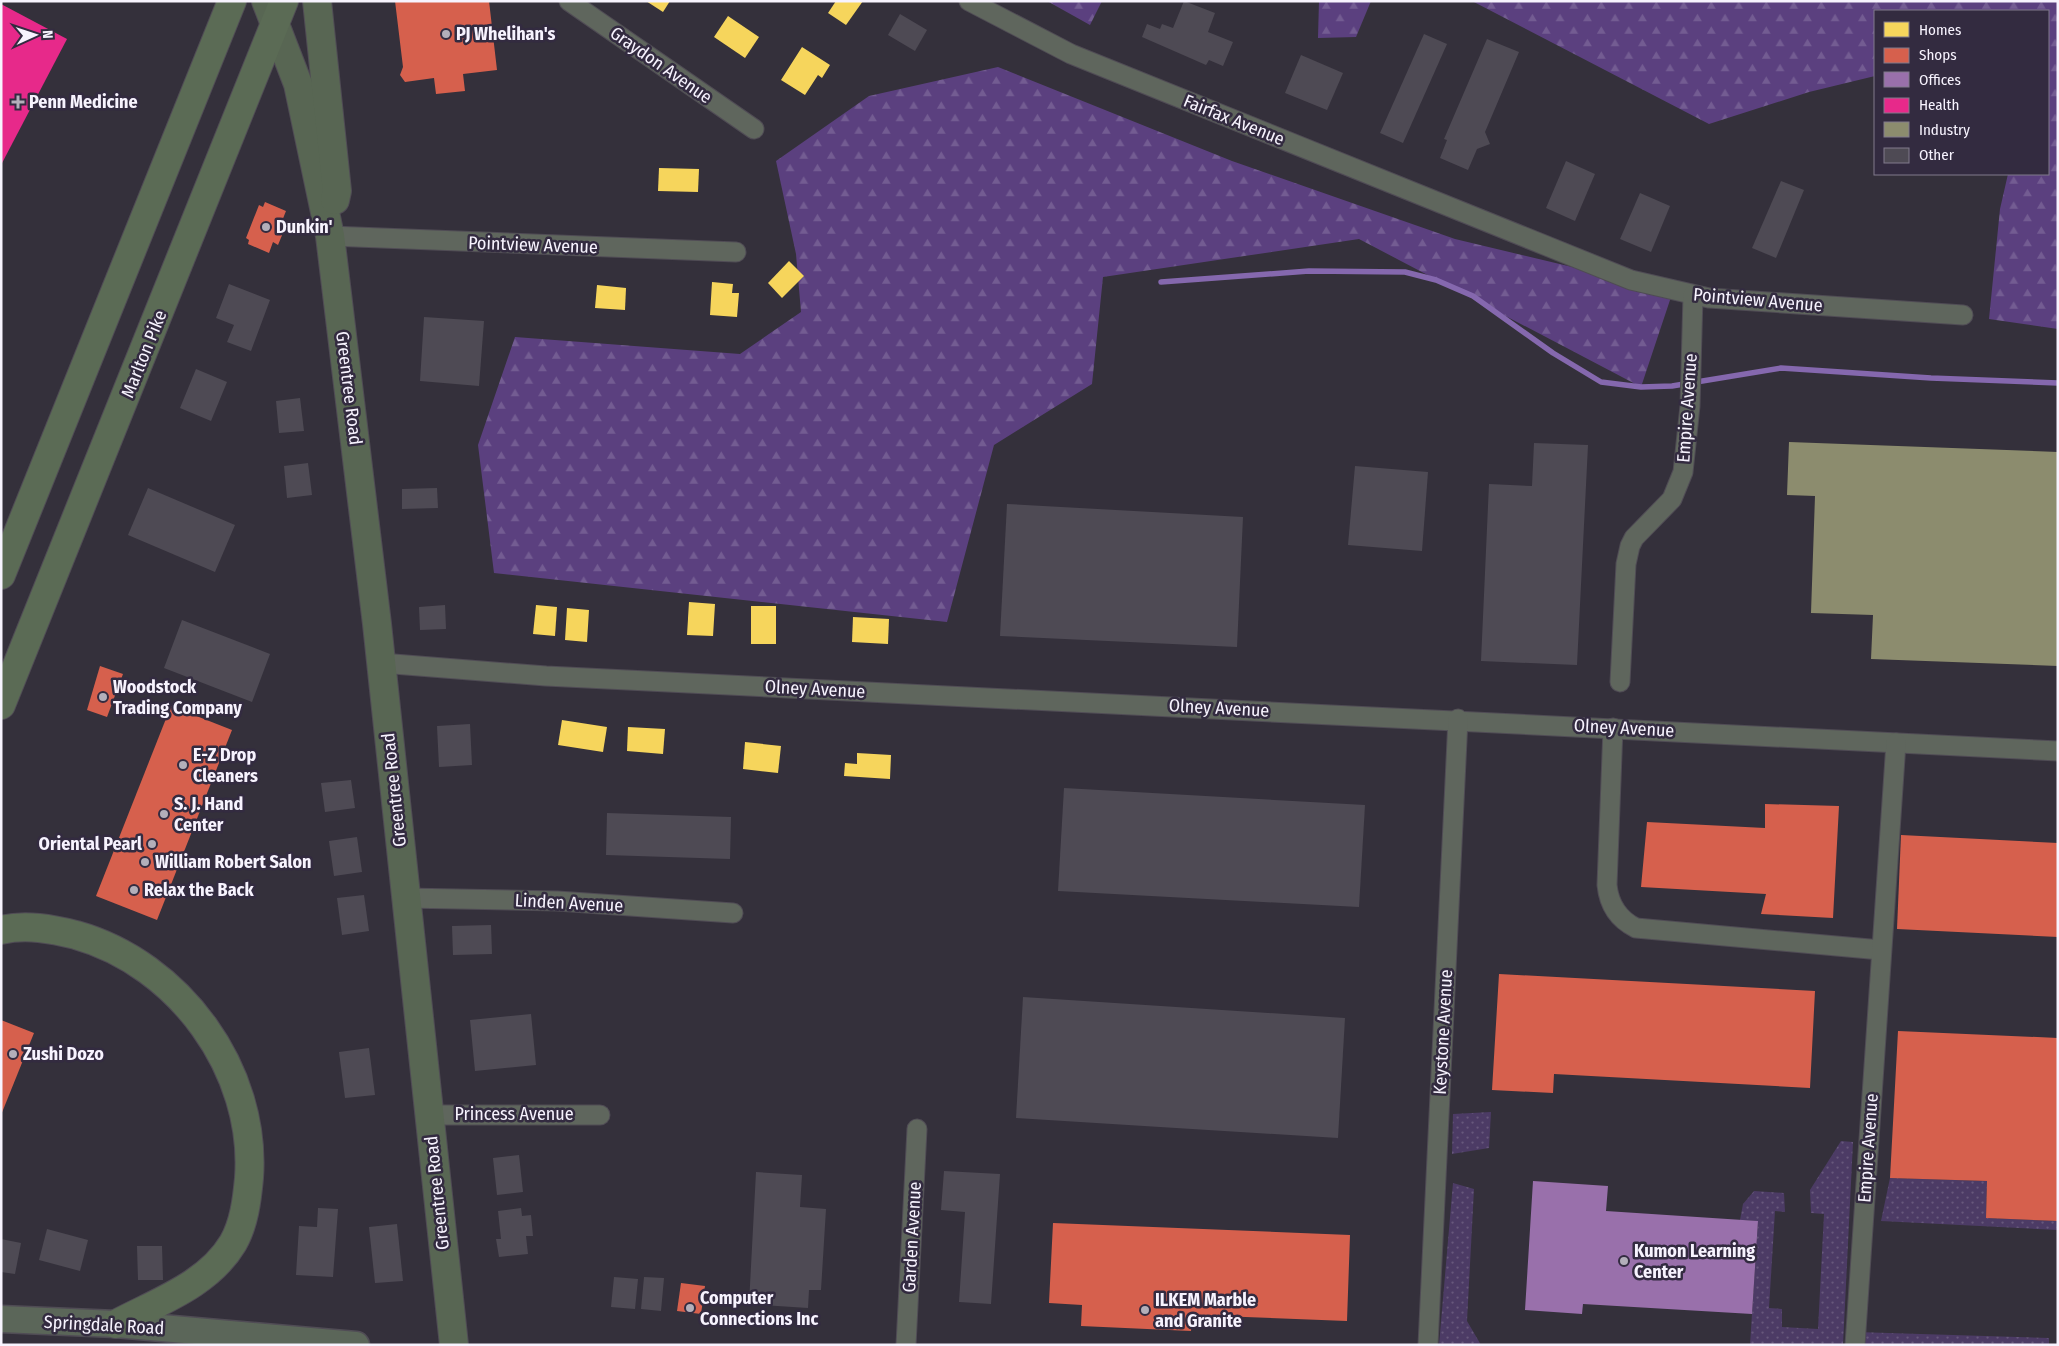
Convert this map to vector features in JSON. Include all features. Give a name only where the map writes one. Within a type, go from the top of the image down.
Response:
[{"type":"highway","points":[[1,575],[232,1]]},
{"type":"highway","name":"Marlton Pike","points":[[1,705],[275,9]]},
{"type":"highway","points":[[1,930],[11,928],[50,928],[96,941],[149,969],[180,996],[209,1033],[235,1081],[245,1121],[250,1157],[242,1224],[232,1244],[210,1272],[190,1285],[116,1324]]},
{"type":"main road","name":"Greentree Road","points":[[317,1],[336,191],[330,236]]},
{"type":"main road","name":"Greentree Road","points":[[275,9],[298,84],[330,236],[381,662],[454,1345]]},
{"type":"main road","name":"Springdale Road","points":[[1,1319],[116,1324],[356,1345]]},
{"type":"street","name":"Graydon Avenue","points":[[568,1],[754,129]]},
{"type":"street","name":"Fairfax Avenue","points":[[969,1],[1071,54],[1504,229]]},
{"type":"street","name":"Pointview Avenue","points":[[1504,229],[1631,280],[1693,295],[1963,315]]},
{"type":"street","name":"Pointview Avenue","points":[[330,236],[736,252]]},
{"type":"street","name":"Empire Avenue","points":[[1620,682],[1626,564],[1630,546],[1634,538],[1672,498],[1683,472],[1690,406],[1693,295]]},
{"type":"street","name":"Olney Avenue","points":[[381,662],[546,676],[1458,719],[2058,751]]},
{"type":"street","name":"Keystone Avenue","points":[[1428,1345],[1458,719]]},
{"type":"street","points":[[1613,728],[1607,885],[1608,897],[1622,922],[1636,928],[1881,950]]},
{"type":"street","name":"Empire Avenue","points":[[1855,1345],[1896,743]]},
{"type":"street","name":"Linden Avenue","points":[[405,898],[557,901],[733,913]]},
{"type":"street","name":"Princess Avenue","points":[[428,1115],[600,1115]]},
{"type":"street","name":"Garden Avenue","points":[[906,1345],[917,1129]]},
{"type":"shaded area","points":[[1491,1112],[1489,1148],[1452,1154],[1453,1114]]},
{"type":"shaded area","points":[[1841,1141],[1853,1142],[1843,1345],[1750,1345],[1758,1221],[1740,1220],[1743,1204],[1754,1191],[1784,1193],[1785,1212],[1775,1211],[1769,1308],[1782,1309],[1782,1327],[1818,1329],[1824,1214],[1811,1213],[1810,1190]]},
{"type":"shaded area","points":[[1890,1178],[1987,1181],[1986,1218],[2058,1221],[2058,1230],[1881,1221]]},
{"type":"shaded area","points":[[1453,1183],[1474,1189],[1467,1321],[1481,1345],[1439,1345]]},
{"type":"shaded area","points":[[1856,1332],[2049,1338],[2049,1345],[1855,1345]]},
{"type":"green space","points":[[1047,1],[1102,1],[1090,25]]},
{"type":"green space","points":[[1319,1],[1371,1],[1356,37],[1318,38]]},
{"type":"green space","points":[[1472,1],[2058,1],[2058,329],[1989,319],[2000,209],[2008,175],[2049,175],[2049,10],[1874,10],[1874,76],[1809,92],[1709,124]]},
{"type":"green space","points":[[998,67],[1232,161],[1455,239],[1673,291],[1641,387],[1359,239],[1103,277],[1092,384],[994,445],[947,622],[494,573],[478,445],[515,337],[740,354],[801,312],[796,254],[776,161],[869,96]]},
{"type":"building: Homes","points":[[646,1],[670,1],[663,12]]},
{"type":"building: Homes","points":[[836,1],[863,1],[846,25],[828,13]]},
{"type":"building: Homes","points":[[728,16],[759,37],[745,58],[714,37]]},
{"type":"building: Homes","points":[[802,47],[830,65],[822,78],[818,75],[805,95],[781,80]]},
{"type":"building: Homes","points":[[659,168],[699,169],[698,192],[658,191]]},
{"type":"building: Homes","points":[[789,261],[804,276],[782,298],[768,283]]},
{"type":"building: Homes","points":[[712,282],[733,284],[732,293],[739,293],[737,317],[710,315]]},
{"type":"building: Homes","points":[[597,285],[626,288],[625,310],[595,308]]},
{"type":"building: Homes","points":[[689,602],[715,604],[713,636],[687,635]]},
{"type":"building: Homes","points":[[536,605],[557,607],[555,636],[533,634]]},
{"type":"building: Homes","points":[[751,606],[776,606],[776,644],[751,644]]},
{"type":"building: Homes","points":[[567,608],[589,610],[587,642],[565,640]]},
{"type":"building: Homes","points":[[853,617],[889,619],[888,644],[852,642]]},
{"type":"building: Homes","points":[[562,720],[607,727],[603,752],[558,745]]},
{"type":"building: Homes","points":[[628,727],[665,729],[663,754],[627,751]]},
{"type":"building: Homes","points":[[745,742],[781,746],[778,773],[743,769]]},
{"type":"building: Homes","points":[[857,753],[891,755],[890,779],[844,776],[845,763],[857,764]]},
{"type":"building: Shops","name":"PJ Whelihan's","points":[[395,1],[489,1],[497,70],[463,74],[465,91],[436,94],[434,78],[405,82],[400,75],[403,67]]},
{"type":"building: Shops","name":"Dunkin'","points":[[265,202],[286,211],[280,226],[285,228],[278,245],[273,242],[269,253],[248,244],[249,240],[246,238],[259,205],[263,207]]},
{"type":"building: Shops","name":"Woodstock Trading Company","points":[[100,666],[123,674],[107,717],[87,710]]},
{"type":"building: Shops","points":[[171,706],[232,730],[157,920],[96,896]]},
{"type":"building: Shops","points":[[1765,804],[1839,806],[1833,918],[1761,914],[1766,894],[1641,887],[1647,822],[1765,828]]},
{"type":"building: Shops","points":[[1901,835],[2058,843],[2058,937],[1897,929]]},
{"type":"building: Shops","points":[[1499,974],[1815,991],[1810,1088],[1554,1074],[1553,1093],[1492,1090]]},
{"type":"building: Shops","points":[[1,1020],[34,1033],[1,1115]]},
{"type":"building: Shops","points":[[1898,1031],[2058,1038],[2058,1221],[1986,1218],[1987,1181],[1890,1178]]},
{"type":"building: Shops","points":[[1053,1223],[1350,1235],[1347,1321],[1192,1315],[1191,1331],[1081,1326],[1082,1305],[1049,1303]]},
{"type":"building: Shops","points":[[681,1283],[705,1286],[701,1314],[677,1311]]},
{"type":"building: Offices","points":[[1533,1181],[1608,1186],[1606,1211],[1758,1221],[1752,1314],[1583,1304],[1582,1314],[1525,1310]]},
{"type":"building: Health","name":"Penn Medicine","points":[[1,4],[67,39],[1,165]]},
{"type":"building: Industry","points":[[1789,442],[2058,452],[2058,666],[1871,659],[1873,615],[1811,613],[1815,496],[1787,495]]},
{"type":"building: Other","points":[[1184,1],[1215,13],[1208,32],[1233,42],[1223,66],[1209,60],[1206,65],[1142,37],[1147,24],[1160,29],[1162,24],[1173,28]]},
{"type":"building: Other","points":[[900,14],[927,30],[915,51],[888,35]]},
{"type":"building: Other","points":[[1424,34],[1447,44],[1403,143],[1380,133]]},
{"type":"building: Other","points":[[1487,39],[1519,52],[1485,132],[1490,144],[1477,149],[1468,170],[1440,158],[1447,140],[1444,139]]},
{"type":"building: Other","points":[[1301,55],[1343,73],[1327,110],[1285,93]]},
{"type":"building: Other","points":[[1566,161],[1595,174],[1575,221],[1546,208]]},
{"type":"building: Other","points":[[1781,181],[1804,190],[1776,258],[1752,248]]},
{"type":"building: Other","points":[[1640,193],[1670,206],[1651,252],[1620,239]]},
{"type":"building: Other","points":[[229,284],[270,300],[251,351],[227,342],[234,325],[216,318]]},
{"type":"building: Other","points":[[424,317],[484,321],[479,386],[420,381]]},
{"type":"building: Other","points":[[196,369],[227,382],[211,421],[180,408]]},
{"type":"building: Other","points":[[300,398],[304,431],[279,433],[276,401]]},
{"type":"building: Other","points":[[1534,443],[1588,445],[1577,665],[1481,661],[1489,484],[1532,486]]},
{"type":"building: Other","points":[[308,463],[312,495],[287,498],[284,466]]},
{"type":"building: Other","points":[[1355,466],[1428,472],[1422,551],[1348,545]]},
{"type":"building: Other","points":[[148,488],[235,525],[215,572],[128,535]]},
{"type":"building: Other","points":[[437,488],[438,508],[402,509],[402,489]]},
{"type":"building: Other","points":[[1007,504],[1243,517],[1237,647],[1000,636]]},
{"type":"building: Other","points":[[445,605],[446,629],[420,630],[419,607]]},
{"type":"building: Other","points":[[182,620],[270,654],[252,702],[164,668]]},
{"type":"building: Other","points":[[470,724],[472,765],[439,767],[437,726]]},
{"type":"building: Other","points":[[351,780],[355,808],[325,812],[321,783]]},
{"type":"building: Other","points":[[1064,788],[1365,805],[1359,907],[1058,891]]},
{"type":"building: Other","points":[[607,813],[731,817],[730,859],[606,855]]},
{"type":"building: Other","points":[[357,837],[362,872],[334,876],[329,841]]},
{"type":"building: Other","points":[[364,895],[369,931],[342,935],[337,898]]},
{"type":"building: Other","points":[[491,925],[492,954],[453,955],[452,926]]},
{"type":"building: Other","points":[[1023,997],[1345,1018],[1338,1138],[1016,1118]]},
{"type":"building: Other","points":[[531,1014],[536,1065],[475,1071],[470,1020]]},
{"type":"building: Other","points":[[369,1048],[375,1095],[345,1098],[339,1052]]},
{"type":"building: Other","points":[[519,1155],[523,1192],[497,1195],[493,1158]]},
{"type":"building: Other","points":[[944,1171],[1000,1174],[991,1304],[959,1302],[965,1212],[941,1210]]},
{"type":"building: Other","points":[[756,1172],[802,1175],[800,1207],[826,1209],[821,1290],[809,1290],[808,1308],[749,1304]]},
{"type":"building: Other","points":[[318,1208],[338,1209],[333,1277],[296,1275],[299,1226],[317,1227]]},
{"type":"building: Other","points":[[521,1208],[522,1216],[531,1215],[533,1236],[526,1236],[528,1254],[499,1257],[496,1239],[501,1239],[498,1211]]},
{"type":"building: Other","points":[[397,1224],[403,1281],[375,1283],[369,1227]]},
{"type":"building: Other","points":[[47,1229],[88,1240],[80,1271],[39,1260]]},
{"type":"building: Other","points":[[1,1239],[21,1243],[15,1274],[1,1272]]},
{"type":"building: Other","points":[[137,1246],[162,1246],[163,1280],[138,1280]]},
{"type":"building: Other","points":[[614,1277],[638,1279],[635,1309],[611,1307]]},
{"type":"building: Other","points":[[644,1277],[664,1278],[661,1311],[641,1309]]},
{"type":"waterway","points":[[1161,282],[1309,271],[1405,272],[1436,280],[1473,296],[1553,353],[1601,382],[1641,387],[1672,386],[1781,368],[1931,378],[2058,383]]},
{"type":"place","name":"PJ Whelihan's","points":[[446,34]]},
{"type":"place","name":"Penn Medicine","points":[[18,102]]},
{"type":"place","name":"Dunkin'","points":[[266,227]]},
{"type":"place","name":"Woodstock Trading Company","points":[[103,697]]},
{"type":"place","name":"E-Z Drop Cleaners","points":[[183,765]]},
{"type":"place","name":"S. J. Hand Center","points":[[164,814]]},
{"type":"place","name":"Oriental Pearl","points":[[152,844]]},
{"type":"place","name":"William Robert Salon","points":[[145,862]]},
{"type":"place","name":"Relax the Back","points":[[134,890]]},
{"type":"place","name":"Zushi Dozo","points":[[13,1054]]},
{"type":"place","name":"Kumon Learning Center","points":[[1624,1261]]},
{"type":"place","name":"Computer Connections Inc","points":[[690,1308]]},
{"type":"place","name":"ILKEM Marble and Granite","points":[[1145,1310]]}]
